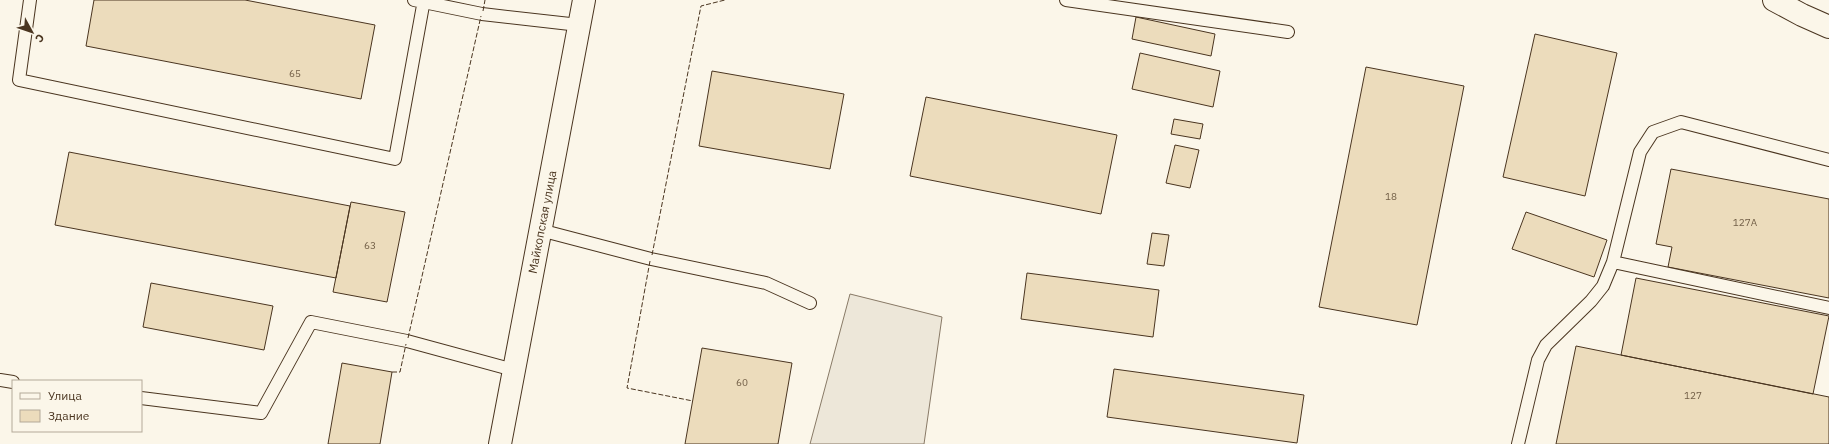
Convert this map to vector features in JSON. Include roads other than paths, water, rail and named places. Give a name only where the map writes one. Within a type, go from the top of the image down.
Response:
[{"type":"street","name":"Майкопская улица","points":[[500,444],[584,0]]},
{"type":"street","points":[[1774,0],[1803,8],[1829,27]]},
{"type":"lane","points":[[30,0],[19,80],[395,158],[420,1],[482,14],[579,25]]},
{"type":"lane","points":[[1066,0],[1288,32]]},
{"type":"lane","points":[[1518,444],[1538,360],[1546,345],[1603,286],[1613,262],[1640,152],[1654,132],[1681,122],[1829,160]]},
{"type":"lane","points":[[540,230],[651,259],[766,284],[810,303]]},
{"type":"lane","points":[[1613,262],[1829,308]]},
{"type":"lane","points":[[142,398],[261,413],[311,322],[407,341],[514,370]]},
{"type":"lane","points":[[0,380],[12,382]]}]
